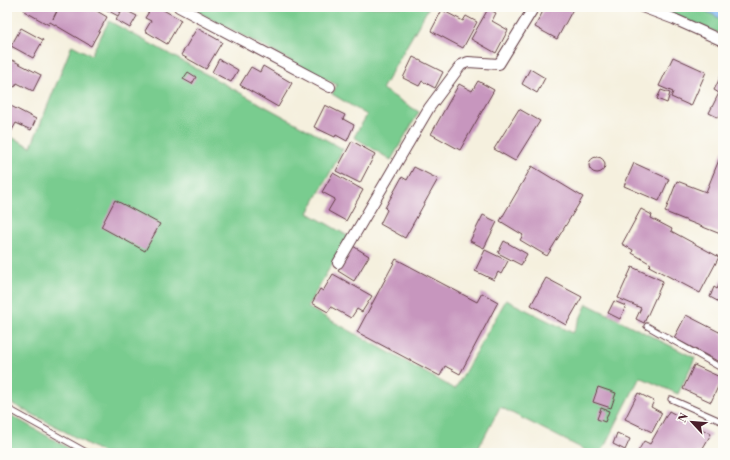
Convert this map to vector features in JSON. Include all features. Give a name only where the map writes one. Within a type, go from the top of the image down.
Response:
[{"type":"street","points":[[179,7],[330,87]]},
{"type":"street","points":[[338,263],[429,108],[461,65],[468,62],[499,64],[534,7]]},
{"type":"street","points":[[642,7],[674,19],[723,41]]},
{"type":"lane","points":[[647,326],[723,369]]},
{"type":"lane","points":[[671,399],[723,422]]},
{"type":"lane","points":[[7,408],[88,453]]},
{"type":"green space","points":[[188,7],[429,7],[382,89],[419,112],[391,160],[354,137],[367,115],[332,94],[337,85]]},
{"type":"green space","points":[[654,7],[702,9],[723,20],[723,35],[702,26]]},
{"type":"green space","points":[[109,21],[343,149],[308,213],[348,236],[307,307],[455,389],[506,300],[573,333],[587,304],[695,358],[678,394],[640,377],[601,453],[591,453],[500,407],[476,453],[451,453],[437,445],[432,453],[103,453],[7,401],[7,135],[31,147],[72,45],[91,55]]},
{"type":"green space","points":[[7,413],[77,453],[7,453]]},
{"type":"water","points":[[677,7],[723,7],[723,20],[702,9],[686,9]]},
{"type":"building","points":[[26,7],[90,7],[107,17],[91,46],[50,22],[49,25],[24,11]]},
{"type":"building","points":[[108,7],[123,7],[118,16],[107,10]]},
{"type":"building","points":[[152,7],[158,7],[181,20],[167,44],[145,31],[151,21],[145,18]]},
{"type":"building","points":[[545,7],[569,7],[573,9],[557,39],[535,27]]},
{"type":"building","points":[[123,9],[137,16],[130,28],[116,20]]},
{"type":"building","points":[[488,9],[496,13],[492,21],[508,30],[496,53],[471,39]]},
{"type":"building","points":[[442,10],[463,21],[466,16],[477,22],[463,48],[431,31]]},
{"type":"building","points":[[21,28],[43,40],[33,58],[11,46]]},
{"type":"building","points":[[197,28],[222,42],[206,69],[181,55]]},
{"type":"building","points":[[413,57],[443,72],[435,88],[422,81],[419,86],[403,78]]},
{"type":"building","points":[[673,57],[706,72],[691,106],[671,97],[673,92],[659,86]]},
{"type":"building","points":[[219,59],[238,70],[231,82],[212,72]]},
{"type":"building","points":[[12,60],[41,75],[33,91],[17,83],[15,87],[7,83],[7,70]]},
{"type":"building","points":[[263,66],[292,83],[278,107],[240,85],[251,67],[260,72]]},
{"type":"building","points":[[530,69],[545,78],[537,93],[522,84]]},
{"type":"building","points":[[188,72],[196,77],[192,84],[183,79]]},
{"type":"building","points":[[722,74],[723,116],[720,115],[719,118],[709,113],[719,93],[714,90]]},
{"type":"building","points":[[478,81],[494,90],[460,150],[431,134],[459,84],[472,91]]},
{"type":"building","points":[[661,90],[670,93],[667,103],[657,99]]},
{"type":"building","points":[[7,104],[36,119],[31,130],[16,123],[11,132],[7,130]]},
{"type":"building","points":[[325,105],[345,115],[343,119],[354,125],[347,141],[336,135],[335,137],[314,127]]},
{"type":"building","points":[[519,109],[540,121],[515,161],[494,149]]},
{"type":"building","points":[[352,141],[375,154],[360,183],[336,171]]},
{"type":"building","points":[[723,150],[723,235],[665,212],[677,181],[706,192]]},
{"type":"building","points":[[597,157],[603,159],[605,165],[603,171],[597,173],[591,171],[589,165],[591,159]]},
{"type":"building","points":[[634,163],[669,179],[659,201],[624,186]]},
{"type":"building","points":[[532,166],[583,197],[547,256],[520,240],[523,235],[500,221]]},
{"type":"building","points":[[414,167],[438,179],[405,238],[380,224],[387,210],[385,208],[402,177],[407,180]]},
{"type":"building","points":[[333,173],[363,190],[346,221],[328,211],[335,199],[322,192]]},
{"type":"building","points":[[115,200],[160,224],[145,251],[101,227]]},
{"type":"building","points":[[641,209],[652,215],[651,218],[672,229],[671,231],[719,257],[700,293],[649,266],[651,264],[632,253],[633,250],[622,244]]},
{"type":"building","points":[[483,215],[497,222],[484,248],[470,241]]},
{"type":"building","points":[[504,241],[527,254],[521,265],[498,253]]},
{"type":"building","points":[[353,246],[369,256],[354,281],[338,271]]},
{"type":"building","points":[[485,250],[508,261],[501,274],[498,272],[494,280],[475,271]]},
{"type":"building","points":[[396,259],[477,302],[482,293],[498,302],[460,374],[445,366],[440,376],[357,332]]},
{"type":"building","points":[[632,267],[663,281],[644,323],[636,319],[641,308],[618,298]]},
{"type":"building","points":[[333,274],[372,296],[362,312],[357,309],[351,318],[331,307],[328,312],[312,303],[320,289],[323,291]]},
{"type":"building","points":[[723,277],[723,304],[710,297],[714,287],[717,289]]},
{"type":"building","points":[[546,278],[582,297],[566,325],[531,305]]},
{"type":"building","points":[[614,301],[626,306],[620,319],[608,313]]},
{"type":"building","points":[[686,315],[723,334],[723,358],[721,363],[674,338]]},
{"type":"building","points":[[694,365],[722,378],[711,402],[683,389]]},
{"type":"building","points":[[598,387],[616,393],[611,408],[593,402]]},
{"type":"building","points":[[638,393],[654,401],[651,407],[662,413],[652,432],[625,419]]},
{"type":"building","points":[[601,408],[609,411],[605,422],[597,419]]},
{"type":"building","points":[[669,411],[711,434],[700,453],[637,453],[644,441],[650,444]]},
{"type":"building","points":[[617,433],[630,439],[625,450],[613,444]]}]
